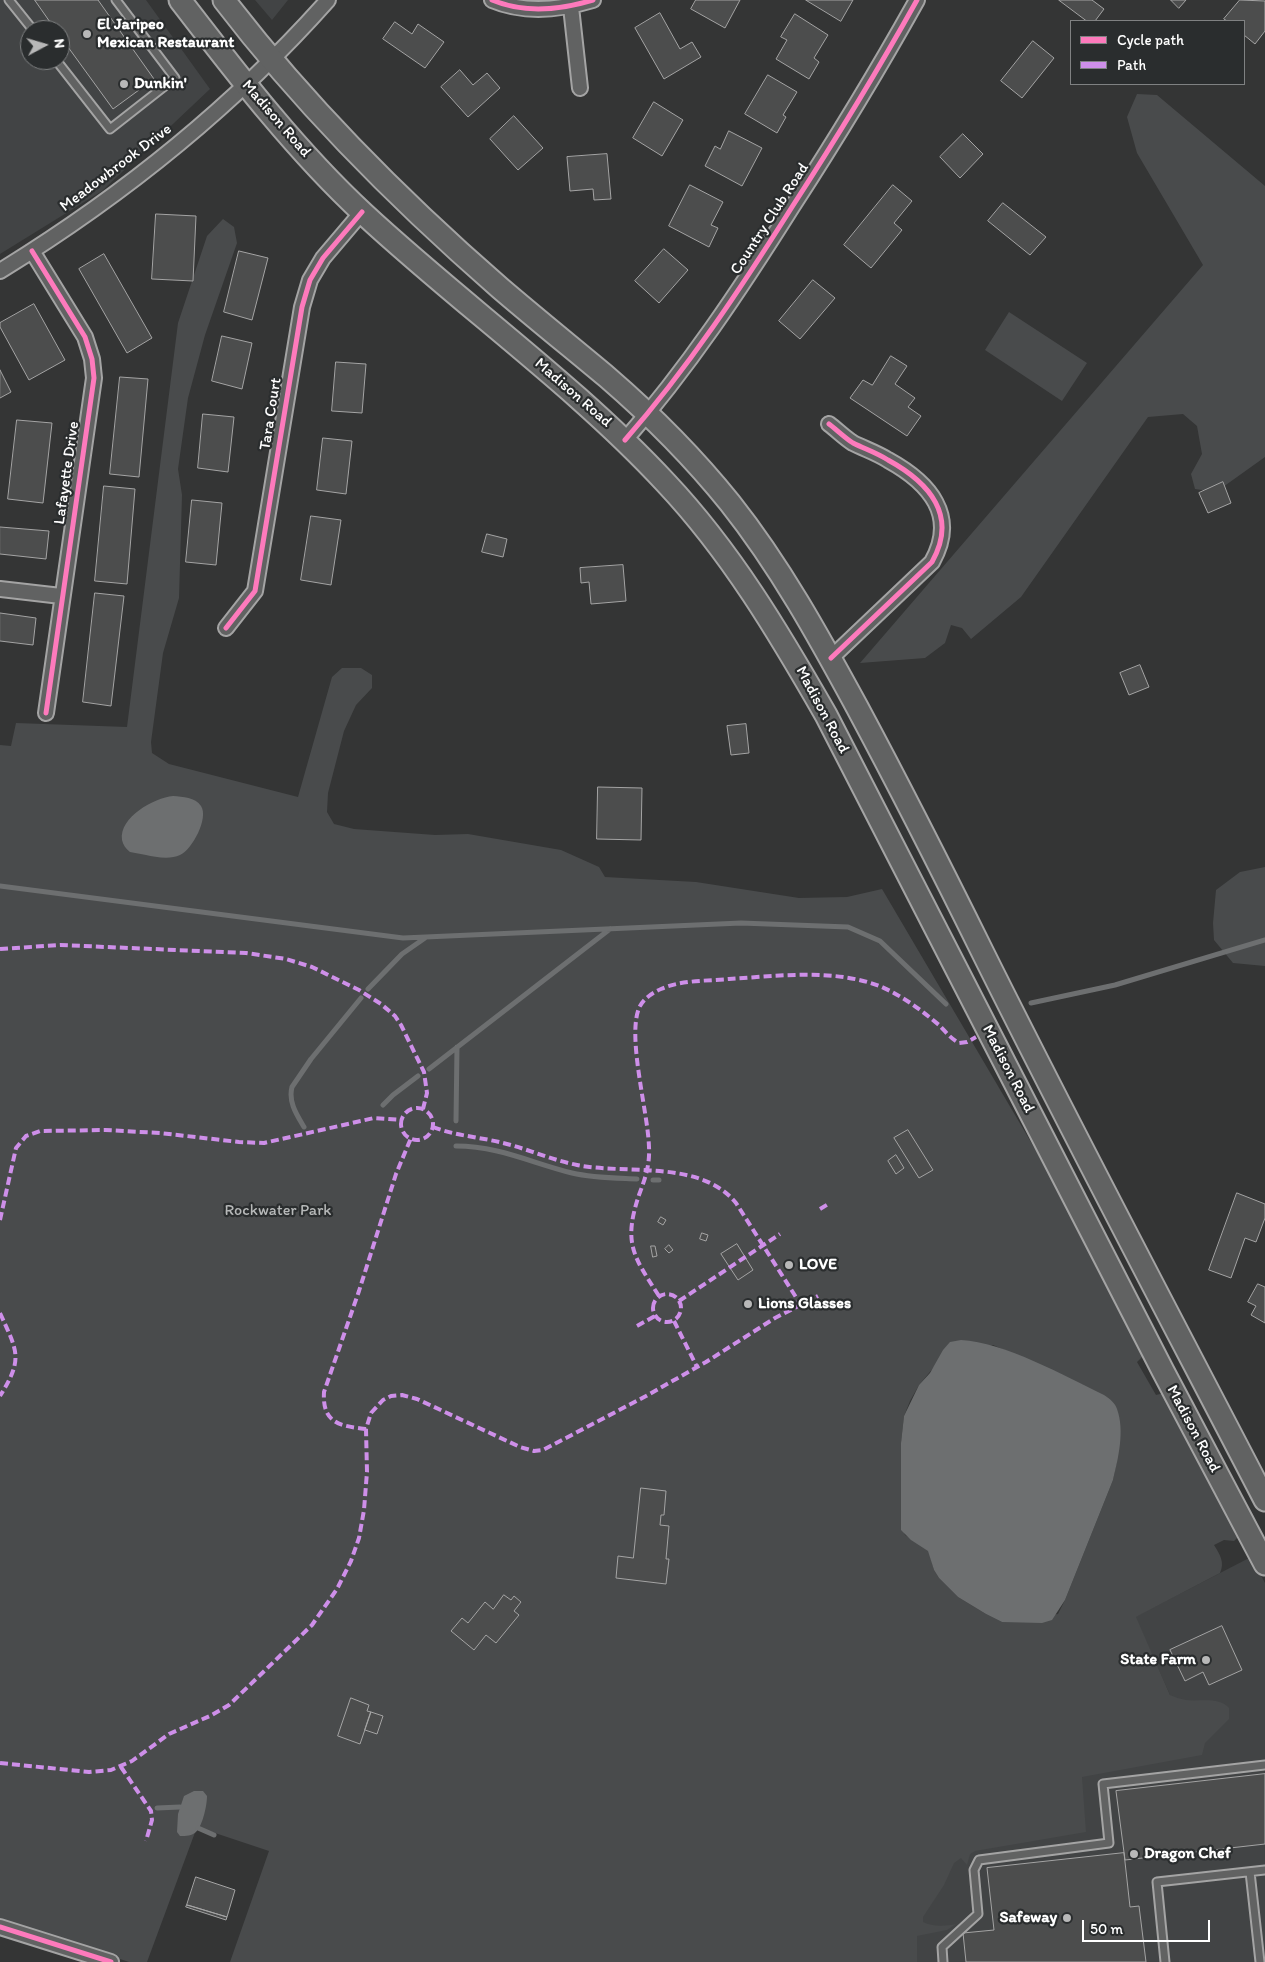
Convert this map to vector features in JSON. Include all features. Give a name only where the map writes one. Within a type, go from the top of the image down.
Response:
[{"type":"main road","name":"Madison Road","points":[[180,0],[282,127],[362,212],[405,251],[569,389],[625,440],[668,484],[709,533],[747,585],[788,649],[826,715],[1178,1400],[1263,1557]]},
{"type":"main road","name":"Madison Road","points":[[224,0],[272,60],[348,145],[395,192],[501,289],[609,378],[690,456],[730,503],[774,563],[831,658],[890,768],[1003,993],[1265,1500]]},
{"type":"street","name":"Meadowbrook Drive","points":[[0,271],[112,197],[247,85],[328,0]]},
{"type":"street","points":[[492,0],[520,8],[544,10],[571,7],[593,0]]},
{"type":"street","name":"Country Club Road","points":[[625,440],[648,414],[744,283],[840,133],[918,0]]},
{"type":"street","points":[[571,7],[580,88]]},
{"type":"street","name":"Tara Court","points":[[226,628],[255,591],[302,306],[310,280],[323,258],[362,212]]},
{"type":"street","name":"Lafayette Drive","points":[[32,251],[85,337],[92,359],[94,378],[46,713]]},
{"type":"street","points":[[828,424],[853,442],[889,460],[927,490],[936,502],[942,517],[943,535],[939,549],[932,562],[831,658]]},
{"type":"street","points":[[0,589],[62,596]]},
{"type":"street","points":[[0,1928],[111,1962]]},
{"type":"lane","points":[[9,0],[25,20]]},
{"type":"lane","points":[[64,70],[110,129],[175,78],[116,0]]},
{"type":"lane","points":[[943,1962],[942,1947],[978,1914],[974,1870],[979,1860],[1109,1843],[1103,1784],[1265,1765]]},
{"type":"lane","points":[[1165,1962],[1157,1882],[1265,1870]]},
{"type":"lane","points":[[1250,1872],[1260,1962]]},
{"type":"shaded area","points":[[0,0],[146,0],[210,89],[102,191],[0,254]]},
{"type":"shaded area","points":[[255,0],[288,0],[272,20]]},
{"type":"shaded area","points":[[173,796],[196,801],[203,811],[203,818],[198,833],[189,847],[180,855],[167,858],[130,852],[122,840],[126,824],[132,816],[157,800]]},
{"type":"shaded area","points":[[961,1340],[996,1347],[1034,1361],[1104,1395],[1112,1401],[1117,1409],[1121,1436],[1113,1480],[1065,1600],[1052,1620],[1042,1623],[1002,1622],[986,1614],[958,1597],[939,1578],[934,1570],[928,1551],[911,1540],[901,1530],[901,1443],[904,1416],[919,1385],[930,1373],[943,1350],[950,1342]]},
{"type":"shaded area","points":[[1251,1557],[1265,1583],[1265,1962],[906,1962],[944,1777],[1197,1755],[1135,1617]]},
{"type":"shaded area","points":[[194,1791],[203,1791],[207,1796],[203,1820],[194,1833],[180,1836],[177,1832],[178,1814],[184,1796]]},
{"type":"green space","points":[[1137,94],[1157,95],[1265,186],[1265,457],[1216,492],[1195,489],[1191,474],[1202,454],[1197,426],[1183,414],[1148,417],[1021,597],[971,639],[962,628],[951,625],[945,643],[925,658],[860,663],[1203,265],[1137,153],[1127,117]]},
{"type":"green space","name":"Rockwater Park","points":[[223,219],[234,227],[237,243],[205,335],[188,398],[178,469],[182,495],[179,598],[163,653],[151,742],[152,753],[169,764],[298,797],[332,677],[342,668],[361,668],[372,675],[372,688],[356,705],[344,731],[328,793],[327,812],[334,824],[354,829],[435,835],[468,834],[561,850],[599,867],[605,877],[696,882],[799,898],[847,897],[882,889],[1068,1205],[1144,1355],[1137,1362],[1156,1395],[1164,1393],[1238,1533],[1234,1541],[1224,1540],[1214,1545],[1222,1562],[1220,1573],[1136,1617],[1170,1695],[1186,1700],[1209,1700],[1225,1704],[1229,1708],[1229,1719],[1205,1743],[1202,1755],[1082,1777],[1086,1832],[975,1851],[970,1854],[967,1865],[961,1858],[954,1863],[944,1885],[923,1917],[923,1922],[939,1926],[956,1924],[947,1930],[917,1936],[917,1962],[230,1962],[269,1851],[197,1827],[147,1962],[129,1962],[0,1919],[0,745],[11,746],[16,723],[127,727],[178,323],[207,236]],"holes":[[[993,1345],[1083,1385],[1117,1461],[1113,1480],[1058,1614],[1002,1622],[958,1597],[939,1578],[934,1570],[929,1551],[905,1535],[901,1523],[901,1443],[904,1416],[919,1385],[934,1367]]]},
{"type":"green space","points":[[1009,312],[1087,363],[1062,401],[985,350]]},
{"type":"green space","points":[[1265,867],[1265,966],[1233,963],[1214,940],[1213,923],[1216,890],[1240,872]]},
{"type":"building","points":[[35,0],[98,0],[154,79],[113,109],[70,50],[70,20],[49,20]]},
{"type":"building","points":[[696,0],[740,0],[725,28],[691,9]]},
{"type":"building","points":[[806,0],[853,0],[841,21]]},
{"type":"building","points":[[1059,0],[1092,0],[1104,9],[1096,20],[1086,20]]},
{"type":"building","points":[[1171,0],[1186,0],[1179,8]]},
{"type":"building","points":[[1240,0],[1265,1],[1265,31],[1255,44],[1245,36],[1245,20],[1224,19]]},
{"type":"building","points":[[660,13],[680,49],[692,42],[701,57],[664,79],[635,28]]},
{"type":"building","points":[[795,14],[828,35],[814,58],[819,62],[809,79],[776,59],[787,40],[781,37]]},
{"type":"building","points":[[395,22],[412,34],[418,24],[444,42],[425,68],[383,39]]},
{"type":"building","points":[[1033,41],[1054,58],[1022,98],[1001,81]]},
{"type":"building","points":[[460,70],[473,85],[487,73],[500,88],[468,117],[441,87]]},
{"type":"building","points":[[768,75],[797,92],[783,115],[786,117],[777,133],[745,114]]},
{"type":"building","points":[[654,102],[683,120],[662,156],[633,138]]},
{"type":"building","points":[[514,116],[543,148],[518,170],[490,139]]},
{"type":"building","points":[[729,131],[762,148],[742,186],[705,166],[715,146],[720,149]]},
{"type":"building","points":[[963,134],[983,154],[960,178],[940,157]]},
{"type":"building","points":[[607,154],[611,199],[594,200],[593,189],[570,191],[567,157]]},
{"type":"building","points":[[690,185],[723,202],[711,225],[718,228],[709,247],[669,226]]},
{"type":"building","points":[[893,185],[912,201],[894,223],[902,230],[871,268],[844,245]]},
{"type":"building","points":[[1003,203],[1046,237],[1030,255],[988,221]]},
{"type":"building","points":[[156,214],[196,216],[193,281],[152,279]]},
{"type":"building","points":[[664,249],[688,270],[659,303],[635,281]]},
{"type":"building","points":[[239,251],[268,258],[252,320],[224,312]]},
{"type":"building","points":[[104,254],[152,338],[127,353],[79,269]]},
{"type":"building","points":[[813,280],[835,298],[800,339],[779,321]]},
{"type":"building","points":[[34,304],[65,360],[29,380],[0,327],[0,323]]},
{"type":"building","points":[[222,336],[252,343],[242,389],[212,381]]},
{"type":"building","points":[[891,356],[907,366],[895,384],[915,398],[908,407],[921,416],[907,436],[850,398],[863,380],[872,385]]},
{"type":"building","points":[[336,362],[366,364],[362,413],[332,411]]},
{"type":"building","points":[[0,370],[11,392],[0,398]]},
{"type":"building","points":[[120,377],[148,379],[139,477],[110,474]]},
{"type":"building","points":[[203,414],[234,417],[228,472],[198,468]]},
{"type":"building","points":[[17,420],[52,423],[43,503],[8,499]]},
{"type":"building","points":[[323,438],[352,441],[346,494],[317,490]]},
{"type":"building","points":[[1223,482],[1231,503],[1208,513],[1199,493]]},
{"type":"building","points":[[104,486],[135,489],[127,584],[95,581]]},
{"type":"building","points":[[192,500],[222,503],[216,565],[186,562]]},
{"type":"building","points":[[311,516],[341,520],[331,585],[301,580]]},
{"type":"building","points":[[0,527],[49,531],[46,559],[0,554]]},
{"type":"building","points":[[487,534],[507,539],[503,557],[482,552]]},
{"type":"building","points":[[623,565],[626,601],[591,604],[589,582],[581,583],[580,568]]},
{"type":"building","points":[[95,593],[124,596],[111,706],[83,702]]},
{"type":"building","points":[[0,613],[36,618],[33,645],[0,641]]},
{"type":"building","points":[[1140,665],[1149,687],[1129,695],[1120,673]]},
{"type":"building","points":[[746,724],[749,753],[731,755],[727,726]]},
{"type":"building","points":[[598,787],[642,788],[641,840],[597,839]]},
{"type":"building","points":[[908,1130],[933,1170],[919,1178],[894,1138]]},
{"type":"building","points":[[896,1155],[904,1168],[896,1174],[888,1161]]},
{"type":"building","points":[[1237,1193],[1265,1204],[1265,1218],[1256,1242],[1245,1238],[1231,1278],[1209,1270]]},
{"type":"building","points":[[661,1217],[666,1220],[663,1225],[658,1222]]},
{"type":"building","points":[[702,1233],[708,1235],[706,1241],[700,1239]]},
{"type":"building","points":[[737,1244],[753,1270],[738,1280],[721,1254]]},
{"type":"building","points":[[669,1245],[673,1250],[669,1253],[665,1249]]},
{"type":"building","points":[[651,1246],[655,1246],[657,1256],[653,1257]]},
{"type":"building","points":[[1258,1284],[1265,1287],[1265,1323],[1251,1315],[1256,1306],[1248,1302]]},
{"type":"building","points":[[641,1488],[666,1491],[664,1515],[661,1515],[660,1525],[669,1526],[666,1559],[669,1559],[666,1584],[616,1578],[618,1556],[633,1558]]},
{"type":"building","points":[[504,1595],[511,1600],[514,1596],[521,1602],[514,1611],[519,1615],[496,1643],[486,1635],[474,1650],[451,1631],[462,1618],[468,1623],[485,1602],[493,1609]]},
{"type":"building","name":"State Farm","points":[[1222,1626],[1242,1670],[1209,1685],[1203,1672],[1185,1681],[1170,1650]]},
{"type":"building","points":[[351,1698],[369,1705],[367,1711],[371,1712],[360,1744],[338,1736]]},
{"type":"building","points":[[371,1712],[383,1716],[377,1734],[365,1730]]},
{"type":"building","points":[[1265,1774],[1265,1844],[1125,1860],[1116,1791]]},
{"type":"building","name":"Safeway","points":[[1124,1853],[1130,1907],[1139,1906],[1146,1962],[966,1962],[963,1933],[994,1930],[987,1868]]},
{"type":"building","points":[[196,1877],[235,1890],[227,1917],[187,1905]]},
{"type":"building","points":[[187,1905],[227,1917],[226,1920],[186,1907]]},
{"type":"waterway","points":[[0,886],[403,938],[741,923],[848,927],[880,941],[946,1004]]},
{"type":"waterway","points":[[429,1069],[610,929]]},
{"type":"waterway","points":[[368,989],[402,954],[425,938]]},
{"type":"waterway","points":[[1031,1003],[1115,985],[1265,940]]},
{"type":"waterway","points":[[304,1127],[292,1103],[292,1087],[311,1059],[361,998]]},
{"type":"waterway","points":[[456,1121],[457,1047]]},
{"type":"waterway","points":[[383,1105],[418,1076]]},
{"type":"waterway","points":[[456,1146],[501,1152],[580,1175],[637,1179]]},
{"type":"waterway","points":[[653,1180],[659,1180]]},
{"type":"waterway","points":[[157,1808],[180,1807]]},
{"type":"waterway","points":[[198,1828],[214,1835]]},
{"type":"marked path","points":[[0,949],[60,945],[246,953],[286,959],[312,967],[359,990],[381,1004],[395,1016],[424,1072],[427,1093],[423,1109]]},
{"type":"marked path","points":[[659,1296],[637,1259],[631,1238],[634,1211],[649,1160],[648,1132],[635,1037],[639,1008],[648,997],[669,986],[694,981],[787,975],[845,977],[882,987],[898,995],[926,1014],[959,1043],[967,1042],[976,1037]]},
{"type":"marked path","points":[[417,1108],[423,1109],[428,1113],[432,1118],[433,1124],[432,1130],[428,1135],[423,1139],[417,1140],[411,1139],[406,1135],[402,1130],[401,1124],[402,1118],[406,1113],[411,1109],[417,1108]]},
{"type":"marked path","points":[[0,1220],[16,1148],[26,1136],[40,1131],[105,1130],[264,1143],[374,1118],[402,1120]]},
{"type":"marked path","points":[[433,1127],[522,1148],[577,1165],[597,1168],[662,1171],[683,1174],[703,1180],[721,1189],[736,1203],[801,1305]]},
{"type":"marked path","points":[[366,1429],[341,1424],[330,1417],[324,1403],[324,1392],[359,1291],[396,1174],[411,1138]]},
{"type":"marked path","points":[[820,1209],[830,1203]]},
{"type":"marked path","points":[[679,1301],[780,1234]]},
{"type":"marked path","points":[[667,1294],[677,1298],[681,1308],[677,1318],[667,1322],[657,1318],[653,1308],[657,1298],[667,1294]]},
{"type":"marked path","points":[[0,1763],[89,1772],[111,1770],[132,1761],[169,1734],[212,1715],[229,1705],[312,1625],[337,1589],[351,1561],[359,1538],[364,1510],[367,1472],[366,1429],[371,1413],[383,1400],[391,1396],[402,1395],[417,1399],[520,1447],[534,1451],[543,1450],[646,1396],[706,1362],[775,1318],[818,1296]]},
{"type":"marked path","points":[[0,1313],[11,1337],[15,1354],[13,1372],[0,1396]]},
{"type":"marked path","points":[[637,1326],[655,1316]]},
{"type":"marked path","points":[[674,1321],[697,1367]]},
{"type":"marked path","points":[[121,1767],[151,1811],[152,1820],[146,1841]]},
{"type":"cycle path","points":[[492,0],[530,9],[555,8],[593,0]]},
{"type":"cycle path","points":[[625,440],[692,356],[753,267],[841,130],[917,0]]},
{"type":"cycle path","points":[[226,628],[255,591],[302,307],[310,280],[323,258],[362,212]]},
{"type":"cycle path","points":[[32,251],[85,337],[92,359],[94,378],[46,713]]},
{"type":"cycle path","points":[[829,424],[853,443],[884,458],[916,479],[936,502],[941,516],[942,530],[939,545],[932,562],[831,658]]},
{"type":"cycle path","points":[[0,1927],[111,1962]]},
{"type":"place","name":"El Jaripeo Mexican Restaurant","points":[[87,34]]},
{"type":"place","name":"Dunkin'","points":[[124,84]]},
{"type":"place","name":"LOVE","points":[[789,1265]]},
{"type":"place","name":"Lions Glasses","points":[[748,1304]]},
{"type":"place","name":"State Farm","points":[[1206,1660]]},
{"type":"place","name":"Dragon Chef","points":[[1134,1854]]},
{"type":"place","name":"Safeway","points":[[1067,1918]]}]
